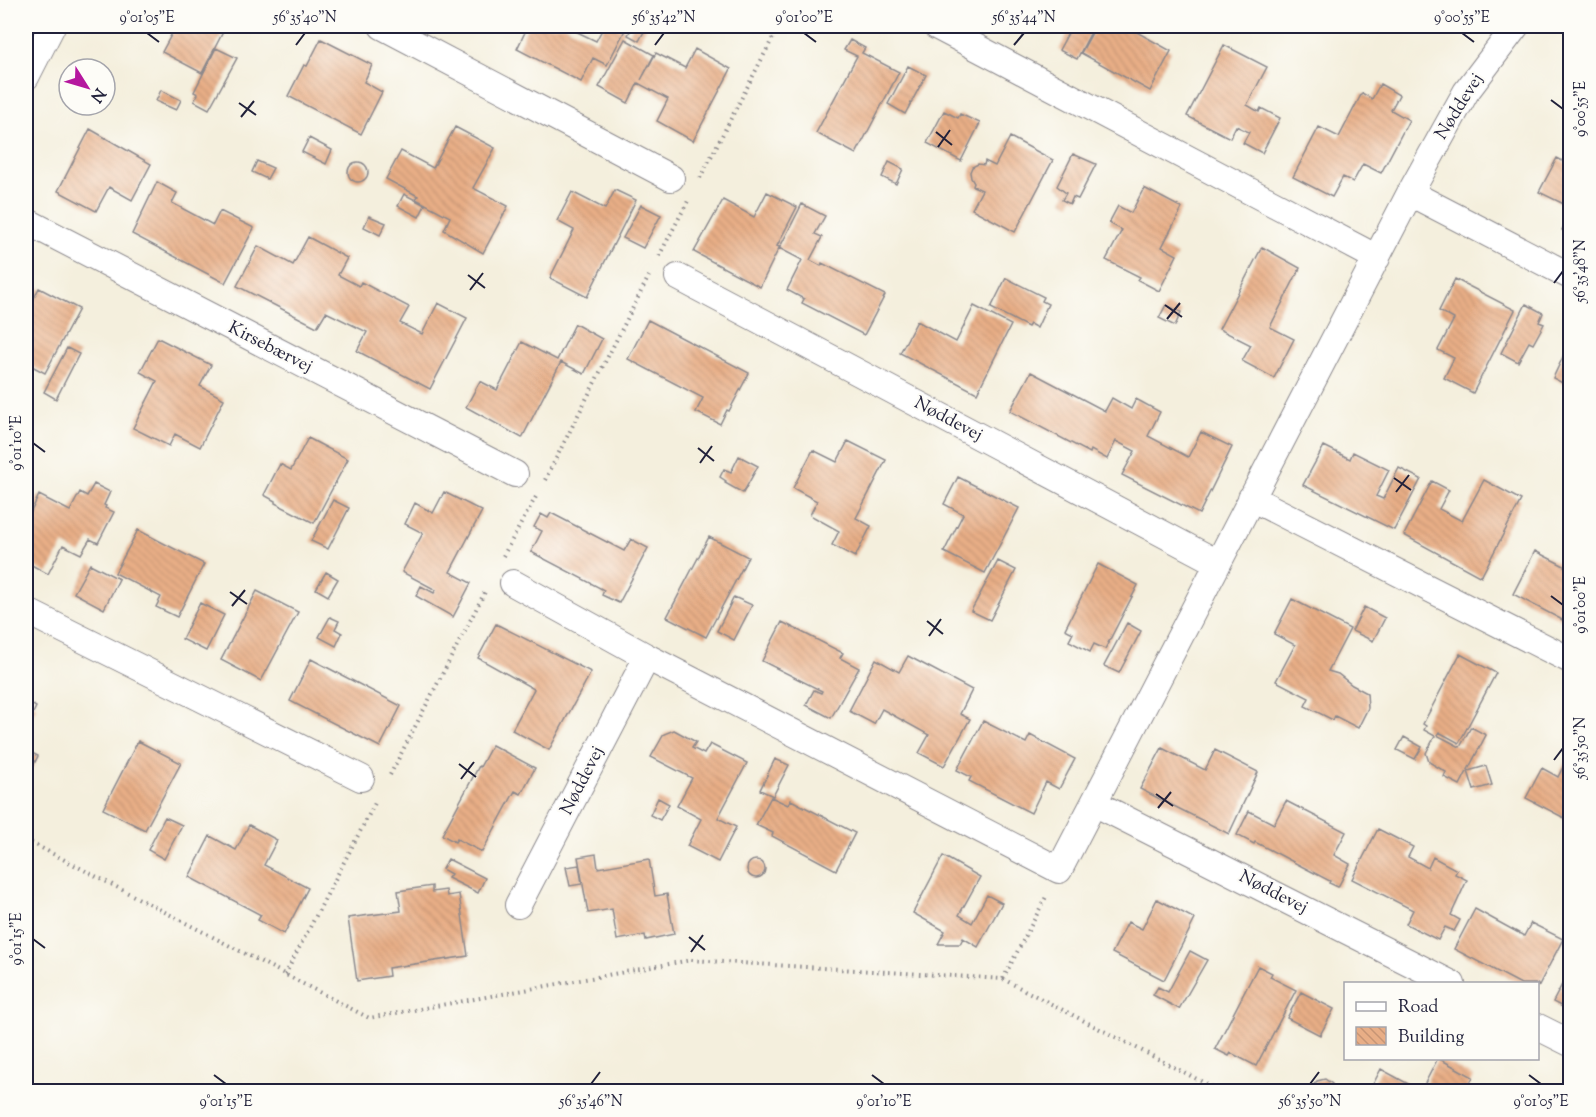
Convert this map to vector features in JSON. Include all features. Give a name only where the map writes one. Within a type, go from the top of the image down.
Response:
[{"type":"street","points":[[26,77],[52,26]]},
{"type":"street","points":[[382,26],[671,178]]},
{"type":"street","points":[[936,26],[1377,258]]},
{"type":"street","name":"Nøddevej","points":[[1059,870],[1410,193],[1466,92],[1516,26]]},
{"type":"street","points":[[1410,193],[1570,276]]},
{"type":"street","name":"Kirsebærvej","points":[[26,221],[515,474]]},
{"type":"street","name":"Nøddevej","points":[[678,277],[1218,563]]},
{"type":"street","points":[[1251,498],[1570,660]]},
{"type":"street","points":[[506,575],[647,657],[1059,870]]},
{"type":"street","points":[[26,611],[361,777]]},
{"type":"street","name":"Nøddevej","points":[[518,905],[647,657]]},
{"type":"street","name":"Nøddevej","points":[[1094,803],[1448,982]]},
{"type":"street","points":[[1539,1028],[1570,1043]]},
{"type":"path","points":[[699,181],[779,26]]},
{"type":"path","points":[[655,264],[693,191]]},
{"type":"path","points":[[506,575],[546,477],[649,275]]},
{"type":"path","points":[[389,776],[487,587]]},
{"type":"path","points":[[285,975],[378,797]]},
{"type":"path","points":[[26,840],[369,1018],[691,960],[1004,979],[1222,1092]]},
{"type":"path","points":[[1004,979],[1059,870]]},
{"type":"building","points":[[176,26],[226,26],[202,73],[162,52]]},
{"type":"building","points":[[528,26],[565,26],[596,41],[604,26],[617,26],[625,30],[607,65],[593,58],[581,82],[517,49]]},
{"type":"building","points":[[633,26],[647,26],[639,41],[628,35]]},
{"type":"building","points":[[1072,26],[1094,26],[1077,59],[1059,50]]},
{"type":"building","points":[[1096,26],[1136,26],[1133,30],[1171,51],[1150,91],[1081,53]]},
{"type":"building","points":[[321,39],[372,65],[364,82],[382,92],[361,134],[288,96]]},
{"type":"building","points":[[625,39],[654,55],[641,80],[656,53],[685,68],[695,49],[731,69],[693,141],[657,121],[668,99],[638,83],[628,103],[599,87]]},
{"type":"building","points":[[850,40],[865,48],[862,53],[899,72],[856,154],[816,133],[857,56],[844,50]]},
{"type":"building","points":[[1224,45],[1267,67],[1247,105],[1259,112],[1261,108],[1280,118],[1262,153],[1243,143],[1249,132],[1236,126],[1230,138],[1187,116]]},
{"type":"building","points":[[216,48],[237,58],[209,109],[194,101],[198,94],[194,92]]},
{"type":"building","points":[[908,66],[926,75],[905,114],[888,104]]},
{"type":"building","points":[[1380,84],[1399,95],[1391,110],[1409,120],[1381,173],[1363,164],[1353,182],[1343,177],[1332,197],[1293,177],[1319,127],[1339,137],[1362,93],[1372,99]]},
{"type":"building","points":[[161,90],[181,100],[176,110],[156,101]]},
{"type":"building","points":[[944,111],[958,118],[960,114],[980,123],[961,161],[927,143]]},
{"type":"building","points":[[455,127],[495,148],[473,188],[508,206],[483,253],[444,230],[450,217],[416,199],[418,196],[386,179],[401,151],[433,168]]},
{"type":"building","points":[[90,129],[151,164],[132,200],[109,187],[96,211],[58,191]]},
{"type":"building","points":[[1010,137],[1053,160],[1015,232],[972,209],[982,190],[973,186],[970,172],[972,167],[978,164],[984,165],[985,161],[995,166]]},
{"type":"building","points":[[309,138],[332,150],[326,164],[302,152]]},
{"type":"building","points":[[1073,154],[1096,164],[1078,199],[1073,197],[1070,204],[1062,200],[1066,193],[1057,186]]},
{"type":"building","points":[[1557,158],[1570,165],[1570,207],[1539,192]]},
{"type":"building","points":[[257,161],[273,168],[267,179],[252,172]]},
{"type":"building","points":[[358,162],[365,165],[368,172],[365,179],[358,182],[351,179],[348,172],[351,165]]},
{"type":"building","points":[[889,162],[903,169],[896,184],[882,177]]},
{"type":"building","points":[[157,182],[177,193],[172,203],[213,225],[220,211],[254,228],[225,283],[132,234]]},
{"type":"building","points":[[1144,188],[1182,208],[1162,247],[1177,255],[1159,291],[1138,280],[1140,277],[1106,260],[1122,230],[1109,223],[1118,206],[1131,213]]},
{"type":"building","points":[[615,190],[636,200],[587,297],[550,278],[574,230],[557,221],[572,192],[605,209]]},
{"type":"building","points":[[767,192],[797,207],[777,246],[780,247],[802,204],[825,216],[815,234],[822,237],[810,260],[821,266],[822,263],[885,295],[864,335],[802,303],[804,299],[787,290],[802,260],[779,248],[760,287],[694,252],[723,200],[754,217]]},
{"type":"building","points":[[404,194],[425,205],[419,217],[398,206]]},
{"type":"building","points":[[641,205],[661,215],[643,248],[623,238]]},
{"type":"building","points":[[1570,213],[1570,234],[1562,230]]},
{"type":"building","points":[[369,216],[386,223],[380,235],[364,227]]},
{"type":"building","points":[[308,237],[347,258],[338,275],[359,286],[361,282],[409,307],[400,323],[422,334],[438,303],[467,318],[430,389],[357,351],[367,332],[326,312],[317,327],[237,286],[258,246],[293,265]]},
{"type":"building","points":[[1262,247],[1300,268],[1270,327],[1294,339],[1274,378],[1242,361],[1251,345],[1219,329]]},
{"type":"building","points":[[1006,278],[1044,297],[1042,301],[1048,304],[1037,328],[1030,324],[1028,327],[991,308]]},
{"type":"building","points":[[1455,279],[1515,310],[1473,393],[1444,378],[1454,358],[1438,350],[1454,319],[1439,311]]},
{"type":"building","points":[[39,288],[79,309],[45,373],[26,363],[26,314]]},
{"type":"building","points":[[1526,304],[1543,313],[1539,322],[1544,324],[1533,344],[1529,342],[1518,362],[1501,353]]},
{"type":"building","points":[[1166,305],[1181,312],[1175,326],[1159,318]]},
{"type":"building","points":[[974,306],[1011,325],[977,393],[900,353],[917,321],[956,342]]},
{"type":"building","points":[[648,320],[749,373],[720,424],[696,412],[703,398],[628,359]]},
{"type":"building","points":[[575,324],[602,339],[584,374],[561,362],[522,438],[466,407],[480,381],[497,390],[522,342],[557,360]]},
{"type":"building","points":[[158,338],[211,365],[200,386],[224,399],[200,447],[175,434],[169,446],[133,428],[157,381],[140,372]]},
{"type":"building","points":[[1570,342],[1570,387],[1553,378]]},
{"type":"building","points":[[67,348],[79,354],[56,399],[44,392]]},
{"type":"building","points":[[1031,372],[1105,411],[1112,398],[1131,409],[1136,399],[1160,412],[1148,436],[1188,457],[1201,432],[1232,447],[1199,514],[1122,475],[1135,451],[1116,441],[1107,459],[1091,450],[1090,453],[1010,411]]},
{"type":"building","points":[[308,438],[348,459],[314,523],[264,495],[280,464],[291,470]]},
{"type":"building","points":[[848,441],[886,460],[856,518],[871,526],[855,557],[832,545],[839,531],[810,515],[817,501],[793,488],[813,450],[837,462]]},
{"type":"building","points":[[1324,446],[1350,459],[1353,452],[1389,470],[1376,496],[1383,499],[1399,468],[1421,479],[1394,530],[1303,485]]},
{"type":"building","points":[[739,456],[758,466],[743,493],[725,483],[726,481],[720,477],[724,469],[731,472]]},
{"type":"building","points":[[958,477],[1019,508],[985,573],[944,552],[963,514],[944,504]]},
{"type":"building","points":[[1484,480],[1521,500],[1481,577],[1404,535],[1432,481],[1449,490],[1439,509],[1462,521]]},
{"type":"building","points":[[94,484],[110,492],[104,505],[105,508],[114,512],[98,543],[90,539],[81,554],[63,545],[48,574],[26,562],[26,522],[39,495],[70,511],[80,492],[87,496]]},
{"type":"building","points":[[444,492],[482,511],[450,572],[471,583],[453,617],[416,596],[421,586],[434,593],[436,590],[402,572],[423,533],[405,524],[415,503],[433,513]]},
{"type":"building","points":[[333,500],[349,508],[328,549],[311,541]]},
{"type":"building","points":[[551,513],[624,551],[631,539],[648,548],[619,603],[602,595],[604,590],[531,552],[542,531],[534,527],[541,514],[548,518]]},
{"type":"building","points":[[138,530],[204,564],[177,617],[156,607],[161,597],[115,573]]},
{"type":"building","points":[[709,537],[748,557],[706,637],[667,617]]},
{"type":"building","points":[[1535,551],[1570,569],[1570,624],[1513,594]]},
{"type":"building","points":[[998,561],[1016,570],[990,620],[971,611]]},
{"type":"building","points":[[90,564],[119,579],[104,609],[74,593]]},
{"type":"building","points":[[1098,564],[1138,585],[1105,649],[1094,644],[1090,652],[1069,641],[1073,633],[1065,629]]},
{"type":"building","points":[[326,572],[338,579],[328,596],[316,589]]},
{"type":"building","points":[[257,591],[298,612],[261,681],[221,660]]},
{"type":"building","points":[[734,597],[752,605],[734,640],[717,631]]},
{"type":"building","points":[[1292,599],[1350,629],[1328,671],[1338,674],[1367,693],[1368,708],[1358,728],[1335,716],[1333,720],[1305,706],[1309,698],[1276,681],[1295,645],[1274,634]]},
{"type":"building","points":[[200,603],[224,615],[206,651],[182,639]]},
{"type":"building","points":[[1364,607],[1385,618],[1373,641],[1352,631]]},
{"type":"building","points":[[330,617],[339,621],[335,629],[342,633],[336,646],[319,637]]},
{"type":"building","points":[[782,622],[843,653],[840,658],[859,668],[831,718],[806,705],[814,690],[821,693],[822,691],[762,661]]},
{"type":"building","points":[[1127,623],[1141,631],[1119,673],[1104,666]]},
{"type":"building","points":[[496,624],[591,672],[549,750],[512,730],[534,689],[478,658]]},
{"type":"building","points":[[1460,654],[1496,673],[1459,743],[1439,732],[1437,735],[1460,747],[1471,727],[1486,735],[1460,785],[1444,777],[1446,772],[1429,762],[1426,753],[1435,736],[1424,730],[1426,726],[1423,724]]},
{"type":"building","points":[[908,656],[972,690],[960,714],[970,719],[944,766],[919,753],[929,735],[882,709],[874,724],[849,711],[876,659],[899,672]]},
{"type":"building","points":[[311,659],[401,706],[380,747],[290,701]]},
{"type":"building","points":[[26,701],[36,707],[26,727]]},
{"type":"building","points":[[983,721],[1026,743],[1030,735],[1075,759],[1059,789],[1046,782],[1031,813],[969,781],[971,777],[957,770]]},
{"type":"building","points":[[674,730],[696,742],[692,748],[704,754],[710,744],[747,763],[718,818],[736,827],[718,862],[687,846],[701,819],[677,806],[692,778],[651,757],[664,734]]},
{"type":"building","points":[[1404,737],[1422,747],[1415,759],[1397,750]]},
{"type":"building","points":[[138,741],[181,763],[145,830],[103,809]]},
{"type":"building","points":[[492,745],[535,768],[521,794],[515,791],[482,852],[457,839],[455,842],[442,835]]},
{"type":"building","points":[[1162,748],[1205,770],[1215,750],[1258,772],[1229,834],[1140,789]]},
{"type":"building","points":[[26,750],[38,756],[26,780]]},
{"type":"building","points":[[1570,753],[1570,821],[1526,798],[1542,768],[1558,777]]},
{"type":"building","points":[[775,759],[789,765],[773,796],[760,790]]},
{"type":"building","points":[[1486,766],[1492,785],[1474,790],[1468,771]]},
{"type":"building","points":[[771,797],[788,805],[791,800],[855,833],[836,870],[756,825]]},
{"type":"building","points":[[658,798],[669,804],[660,820],[650,815]]},
{"type":"building","points":[[1286,801],[1346,832],[1334,855],[1350,864],[1338,887],[1255,842],[1254,844],[1237,835],[1249,811],[1274,824]]},
{"type":"building","points":[[165,817],[182,825],[164,859],[148,850]]},
{"type":"building","points":[[249,825],[277,840],[264,865],[308,888],[284,934],[258,920],[261,915],[189,877],[210,836],[236,850]]},
{"type":"building","points":[[1378,829],[1413,847],[1408,857],[1428,868],[1433,857],[1457,870],[1455,874],[1467,880],[1451,915],[1460,920],[1454,931],[1445,927],[1438,940],[1406,924],[1413,910],[1352,879]]},
{"type":"building","points":[[596,854],[598,868],[649,859],[655,896],[667,894],[674,934],[646,940],[645,935],[617,940],[612,909],[588,913],[578,857]]},
{"type":"building","points":[[943,856],[980,877],[959,915],[972,923],[987,895],[1002,903],[978,947],[963,938],[960,944],[938,944],[945,931],[913,913]]},
{"type":"building","points":[[448,859],[485,878],[478,893],[448,878],[451,874],[442,869]]},
{"type":"building","points":[[756,860],[762,863],[765,869],[762,875],[756,878],[750,875],[747,869],[750,863]]},
{"type":"building","points":[[579,865],[582,884],[570,886],[566,867]]},
{"type":"building","points":[[432,886],[432,892],[446,890],[447,896],[459,894],[468,956],[388,968],[389,976],[357,981],[348,918],[401,911],[398,891]]},
{"type":"building","points":[[1157,899],[1195,919],[1164,980],[1112,953],[1128,922],[1142,929]]},
{"type":"building","points":[[1475,909],[1524,936],[1531,923],[1563,939],[1539,985],[1539,982],[1517,982],[1454,949]]},
{"type":"building","points":[[1190,951],[1207,960],[1179,1009],[1153,995],[1158,987],[1168,992]]},
{"type":"building","points":[[1258,966],[1272,973],[1270,977],[1296,990],[1256,1066],[1231,1053],[1229,1056],[1215,1049]]},
{"type":"building","points":[[1568,973],[1570,974],[1570,1011],[1553,1002]]},
{"type":"building","points":[[1301,992],[1334,1009],[1320,1035],[1287,1018]]},
{"type":"building","points":[[1437,1060],[1442,1060],[1473,1077],[1465,1092],[1369,1092],[1381,1069],[1421,1091]]},
{"type":"building","points":[[1325,1079],[1332,1084],[1333,1092],[1313,1092],[1312,1087],[1317,1081]]}]
